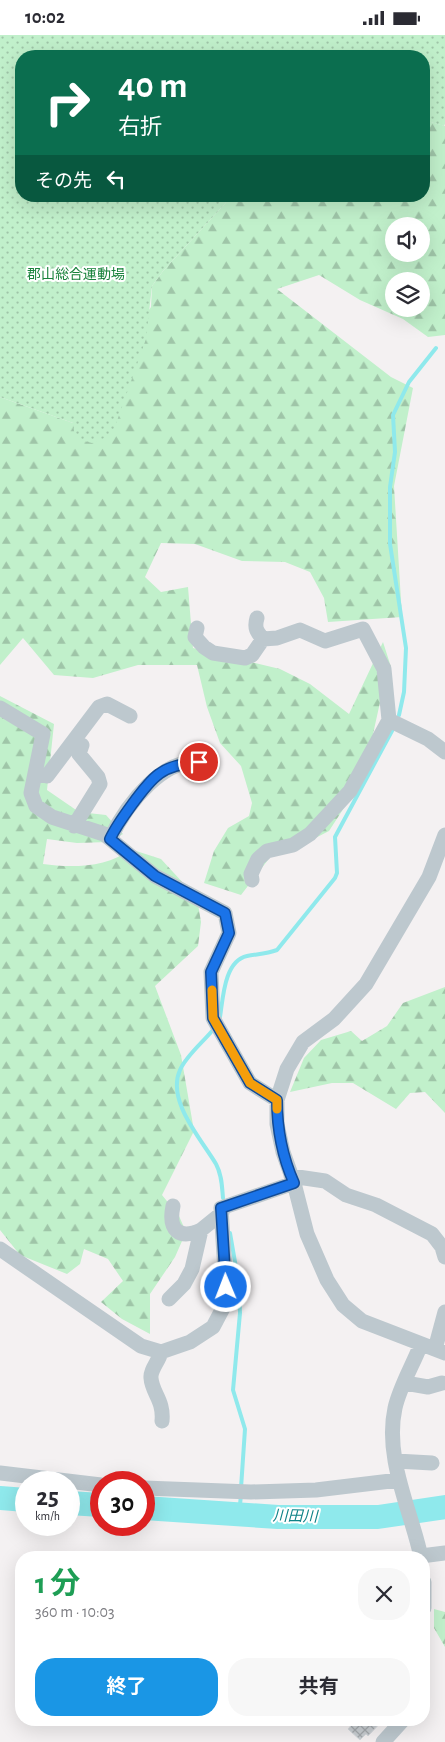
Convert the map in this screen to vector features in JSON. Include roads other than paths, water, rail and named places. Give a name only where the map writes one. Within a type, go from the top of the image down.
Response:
[{"type":"street","points":[[257,618],[256,631],[263,639]]},
{"type":"street","points":[[197,629],[196,637],[204,647],[213,653],[230,657],[245,658],[252,655],[263,639]]},
{"type":"street","points":[[252,880],[251,874],[258,859],[267,851],[294,845],[310,834],[350,791],[389,720],[384,669],[363,629],[325,641],[300,630],[277,638],[263,639]]},
{"type":"street","points":[[35,773],[47,776],[99,707],[107,704],[130,716]]},
{"type":"street","points":[[0,708],[43,734],[31,793],[36,806],[52,817],[74,826],[104,834],[155,876],[225,913],[229,933],[211,972],[213,1018],[250,1083],[277,1100]]},
{"type":"street","points":[[389,720],[428,739],[445,752]]},
{"type":"street","points":[[74,826],[100,784],[98,777],[78,754],[82,745]]},
{"type":"street","points":[[110,839],[117,823],[158,774],[177,765],[206,763]]},
{"type":"street","points":[[434,1349],[362,1321],[343,1305],[326,1280],[307,1234],[277,1124],[277,1100],[287,1069],[303,1042],[334,1019],[366,984],[429,877],[445,835]]},
{"type":"street","points":[[0,1249],[141,1347],[161,1352],[190,1342],[213,1327],[223,1309],[226,1287],[221,1208],[292,1179],[325,1181],[346,1195],[376,1205],[441,1238],[445,1257]]},
{"type":"street","points":[[173,1206],[171,1216],[173,1226],[180,1233],[188,1236],[201,1230],[222,1213]]},
{"type":"street","points":[[169,1299],[184,1284],[192,1269],[201,1230]]},
{"type":"street","points":[[419,1551],[400,1483],[393,1436],[394,1415],[398,1398],[405,1383],[434,1349],[445,1312]]},
{"type":"street","points":[[161,1352],[158,1363],[152,1370],[151,1378],[160,1398],[162,1421]]},
{"type":"street","points":[[405,1383],[428,1387],[442,1383]]},
{"type":"street","points":[[396,1461],[432,1463]]},
{"type":"street","points":[[0,1473],[90,1484]]},
{"type":"street","points":[[155,1488],[251,1492],[316,1490],[400,1483]]},
{"type":"street","points":[[430,1556],[445,1553]]},
{"type":"street","points":[[383,1742],[398,1726]]},
{"type":"waterway","points":[[399,715],[404,692],[406,648],[390,544],[390,487],[395,452],[393,415],[409,382],[436,348]]},
{"type":"waterway","points":[[220,1017],[226,982],[234,965],[239,959],[247,956],[277,950],[335,878],[337,873],[335,837],[393,729]]},
{"type":"waterway","points":[[212,1031],[183,1065],[177,1082],[178,1094],[188,1120],[218,1168],[223,1198]]},
{"type":"waterway","points":[[230,1233],[239,1285],[240,1313],[233,1390],[245,1429],[241,1488]]},
{"type":"waterway","points":[[239,1514],[241,1495]]},
{"type":"waterway","name":"川田川","points":[[0,1498],[15,1499]]},
{"type":"waterway","name":"川田川","points":[[80,1504],[90,1504]]},
{"type":"waterway","name":"川田川","points":[[155,1509],[278,1517],[378,1517],[445,1507]]},
{"type":"park label","name":"郡山総合運動場","points":[[76,274]]}]
